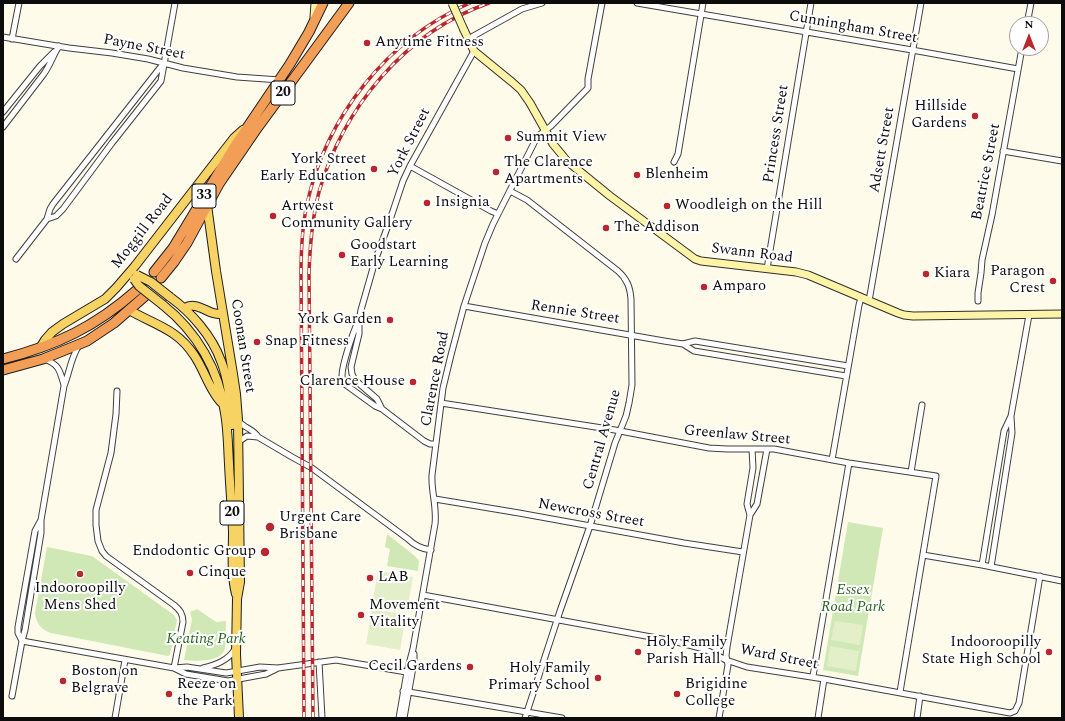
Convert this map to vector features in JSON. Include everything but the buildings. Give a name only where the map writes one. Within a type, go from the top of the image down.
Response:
[{"type":"highway","name":"Moggill Road","points":[[323,3],[314,22],[280,80],[230,153],[158,275],[174,262],[187,243],[217,187],[258,127],[349,3]]},
{"type":"highway","name":"Moggill Road","points":[[3,359],[40,348],[63,339],[95,322],[137,290]]},
{"type":"highway","points":[[3,370],[43,359],[80,344],[101,332],[145,296]]},
{"type":"main road","points":[[314,22],[315,3]]},
{"type":"main road","name":"Swann Road","points":[[452,3],[474,51],[521,90],[558,151],[574,168],[695,259],[701,261],[796,272],[808,275],[898,313],[913,316],[1062,314]]},
{"type":"main road","name":"Moggill Road","points":[[40,348],[52,332],[105,299],[125,278],[135,274],[234,138],[254,118]]},
{"type":"main road","name":"Coonan Street","points":[[207,205],[236,394],[238,420],[240,582],[237,599],[236,643],[239,718]]},
{"type":"main road","name":"Coonan Street","points":[[135,274],[151,282],[185,308],[204,330],[221,361],[231,405],[236,485],[238,493]]},
{"type":"main road","name":"Coonan Street","points":[[135,274],[139,286],[163,305],[189,330],[205,352],[215,374],[224,405],[227,426],[233,531],[233,582],[237,599]]},
{"type":"main road","points":[[189,330],[185,322],[184,314],[185,308],[188,306],[194,306],[213,313],[223,314]]},
{"type":"main road","points":[[129,310],[170,331],[180,338],[202,366],[217,399],[224,405]]},
{"type":"street","points":[[12,38],[18,3]]},
{"type":"street","points":[[47,219],[56,216],[60,212],[160,83],[175,3]]},
{"type":"street","points":[[468,40],[522,9],[542,3]]},
{"type":"street","name":"Clarence Road","points":[[399,718],[414,660],[414,649],[436,519],[432,477],[443,388],[464,306],[485,242],[535,141],[538,136],[545,131],[588,88],[588,79],[602,3]]},
{"type":"street","name":"Cunningham Street","points":[[638,3],[1018,69]]},
{"type":"street","points":[[674,162],[678,154],[703,3]]},
{"type":"street","name":"Princess Street","points":[[767,269],[811,3]]},
{"type":"street","name":"Adsett Street","points":[[869,301],[920,3]]},
{"type":"street","points":[[1029,16],[1031,3]]},
{"type":"street","name":"Payne Street","points":[[3,37],[57,49],[112,53],[148,59],[183,68],[237,77],[280,80]]},
{"type":"street","points":[[3,112],[40,66],[57,49]]},
{"type":"street","points":[[3,127],[46,71],[57,49]]},
{"type":"street","name":"York Street","points":[[382,409],[377,399],[355,380],[352,374],[351,367],[359,334],[361,310],[375,261],[403,181],[474,51]]},
{"type":"street","name":"Beatrice Street","points":[[978,301],[982,260],[992,215],[1020,56]]},
{"type":"street","points":[[16,259],[47,219],[53,204],[164,63]]},
{"type":"street","points":[[1003,151],[1062,161]]},
{"type":"street","points":[[410,166],[498,214]]},
{"type":"street","name":"Central Avenue","points":[[510,191],[527,200],[610,264],[627,281],[631,293],[631,396],[590,526],[525,718]]},
{"type":"street","points":[[832,460],[861,298]]},
{"type":"street","name":"Rennie Street","points":[[464,306],[683,344],[694,351],[846,376]]},
{"type":"street","points":[[991,567],[1012,433],[1011,416],[1029,315]]},
{"type":"street","name":"York Street","points":[[359,321],[353,331],[342,370],[343,382],[424,440],[430,444],[436,444]]},
{"type":"street","name":"Rennie Street","points":[[683,344],[695,341],[848,366]]},
{"type":"street","points":[[12,696],[22,641],[18,633],[18,627],[35,531],[41,520],[64,386],[72,358],[80,344]]},
{"type":"street","points":[[43,359],[52,362],[58,368],[61,372],[64,386]]},
{"type":"street","points":[[117,391],[112,449],[96,510],[98,540],[100,548],[106,556],[181,612],[183,622],[174,668]]},
{"type":"street","name":"Greenlaw Street","points":[[441,403],[620,431],[709,448],[766,449],[936,476],[923,555]]},
{"type":"street","points":[[911,472],[922,405]]},
{"type":"street","points":[[982,565],[1004,431],[1011,416]]},
{"type":"street","points":[[238,420],[240,424],[256,434],[258,437],[312,468],[414,545],[422,549],[431,550]]},
{"type":"street","points":[[238,442],[247,436],[258,437]]},
{"type":"street","points":[[750,515],[747,504],[753,468],[752,449]]},
{"type":"street","points":[[719,718],[728,665],[726,660],[727,647],[743,552],[750,515],[757,504],[766,449]]},
{"type":"street","points":[[813,676],[849,463]]},
{"type":"street","name":"Newcross Street","points":[[435,499],[743,552]]},
{"type":"street","points":[[900,692],[923,555],[1062,581]]},
{"type":"street","name":"Ward Street","points":[[423,595],[682,643],[704,649],[726,660],[747,666],[813,676],[1010,713],[1015,711],[1019,703],[1040,576]]},
{"type":"street","points":[[22,641],[174,668],[210,666],[225,660],[234,652],[236,643]]},
{"type":"street","points":[[115,718],[125,660]]},
{"type":"street","points":[[174,668],[183,674],[226,681],[260,667],[278,668],[341,660],[410,672]]},
{"type":"street","points":[[319,662],[322,718]]},
{"type":"street","points":[[193,668],[237,676],[268,674],[278,668]]},
{"type":"street","points":[[818,718],[824,678]]},
{"type":"street","points":[[406,691],[562,718]]},
{"type":"street","name":"Clarence Road","points":[[404,718],[406,691]]},
{"type":"street","points":[[917,718],[920,696]]},
{"type":"green space","name":"Essex Road Park","points":[[848,522],[883,528],[858,676],[823,670]]},
{"type":"green space","points":[[387,534],[415,556],[419,561],[418,571],[387,566],[390,549],[385,547]]},
{"type":"green space","name":"Keating Park","points":[[47,547],[92,556],[174,615],[177,620],[170,654],[168,656],[51,633],[42,628],[38,623],[35,613]]},
{"type":"green space","points":[[378,571],[413,577],[407,611],[372,605]]},
{"type":"green space","name":"Keating Park","points":[[197,609],[216,622],[226,621],[225,649],[222,654],[213,659],[201,661],[184,660],[192,619],[190,612]]},
{"type":"green space","points":[[372,609],[406,615],[400,650],[366,644]]},
{"type":"green space","points":[[835,621],[863,625],[860,645],[831,640]]},
{"type":"green space","points":[[830,646],[859,651],[856,671],[827,666]]},
{"type":"railway","points":[[304,718],[301,257],[307,204],[316,172],[329,141],[345,112],[364,84],[387,59],[412,37],[440,18],[470,3]]},
{"type":"railway","points":[[313,718],[309,273],[312,232],[319,192],[330,161],[344,131],[361,103],[382,77],[405,53],[430,33],[459,16],[489,3]]},
{"type":"place","name":"Anytime Fitness","points":[[367,43]]},
{"type":"place","name":"Hillside Gardens","points":[[975,116]]},
{"type":"place","name":"Summit View","points":[[508,138]]},
{"type":"place","name":"York Street Early Education","points":[[374,169]]},
{"type":"place","name":"The Clarence Apartments","points":[[496,172]]},
{"type":"place","name":"Blenheim","points":[[637,175]]},
{"type":"place","name":"Insignia","points":[[427,203]]},
{"type":"place","name":"Woodleigh on the Hill","points":[[667,206]]},
{"type":"place","name":"Artwest Community Gallery","points":[[273,216]]},
{"type":"place","name":"The Addison","points":[[606,228]]},
{"type":"place","name":"Goodstart Early Learning","points":[[342,255]]},
{"type":"place","name":"Kiara","points":[[926,274]]},
{"type":"place","name":"Paragon Crest","points":[[1053,281]]},
{"type":"place","name":"Amparo","points":[[704,287]]},
{"type":"place","name":"York Garden","points":[[390,320]]},
{"type":"place","name":"Snap Fitness","points":[[257,342]]},
{"type":"place","name":"Clarence House","points":[[413,382]]},
{"type":"place","name":"Urgent Care Brisbane","points":[[270,527]]},
{"type":"place","name":"Endodontic Group","points":[[265,552]]},
{"type":"place","name":"Cinque","points":[[190,573]]},
{"type":"place","name":"Indooroopilly Mens Shed","points":[[80,574]]},
{"type":"place","name":"LAB","points":[[370,578]]},
{"type":"place","name":"Movement Vitality","points":[[361,615]]},
{"type":"place","name":"Holy Family Parish Hall","points":[[638,652]]},
{"type":"place","name":"Indooroopilly State High School","points":[[1049,652]]},
{"type":"place","name":"Cecil Gardens","points":[[470,667]]},
{"type":"place","name":"Holy Family Primary School","points":[[598,678]]},
{"type":"place","name":"Boston on Belgrave","points":[[63,681]]},
{"type":"place","name":"Reeze on the Park","points":[[169,694]]},
{"type":"place","name":"Brigidine College","points":[[677,694]]}]
